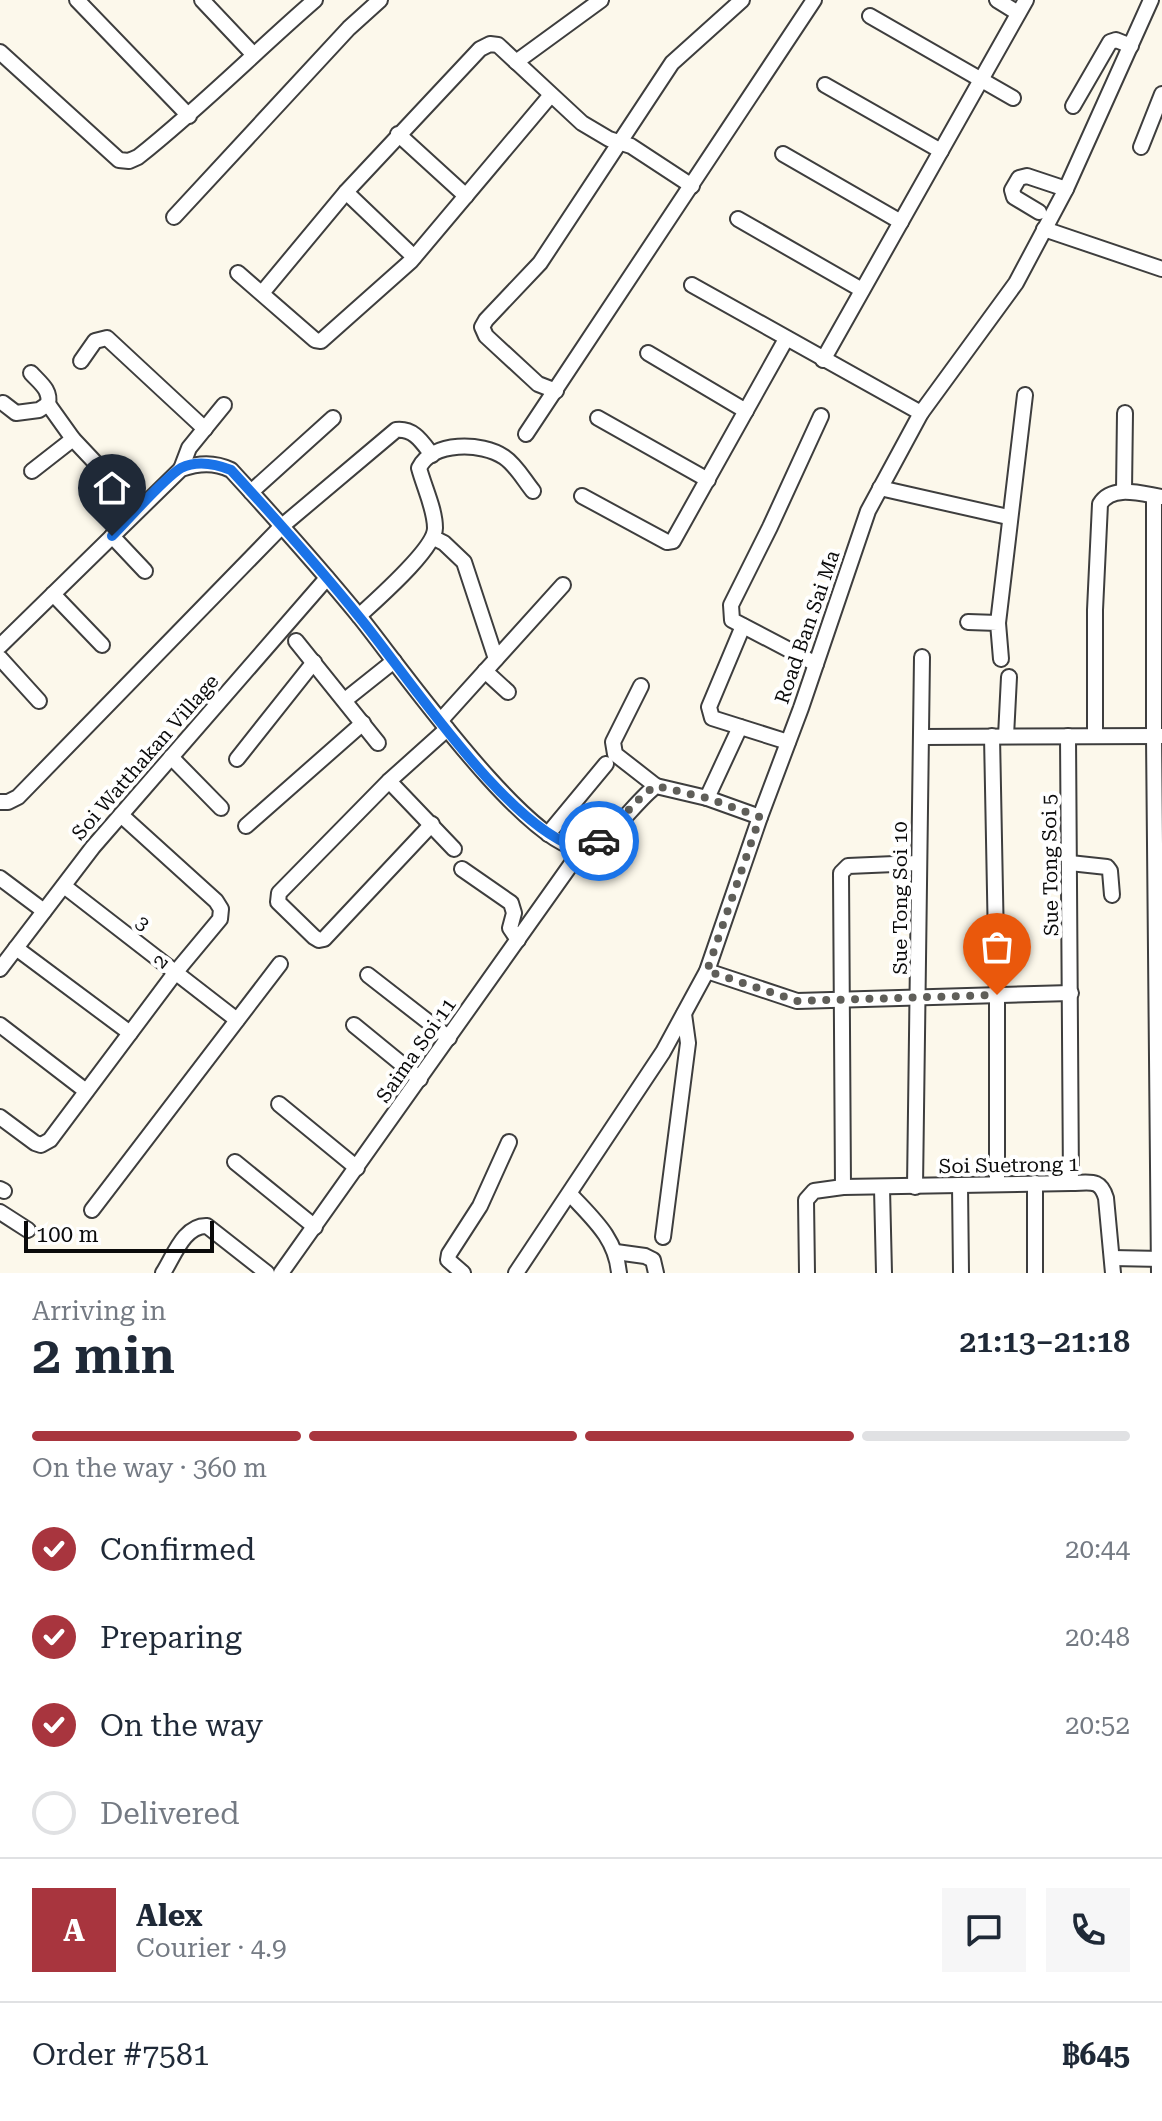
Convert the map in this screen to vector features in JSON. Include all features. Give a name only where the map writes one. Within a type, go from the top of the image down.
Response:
[{"type":"street","points":[[77,0],[189,116]]},
{"type":"street","points":[[202,0],[253,54]]},
{"type":"street","points":[[0,52],[119,160],[129,161],[189,116],[315,0]]},
{"type":"street","points":[[174,217],[349,28],[380,0]]},
{"type":"street","points":[[516,62],[601,0]]},
{"type":"street","points":[[556,391],[538,384],[486,336],[482,327],[540,263],[672,63],[742,0]]},
{"type":"street","points":[[526,434],[814,0]]},
{"type":"street","points":[[823,360],[1022,6],[997,0]]},
{"type":"street","name":"Road Ban Sai Ma","points":[[516,1273],[663,1052],[707,971],[868,511],[921,413],[1016,283],[1066,189],[1151,0]]},
{"type":"street","points":[[870,16],[1013,98]]},
{"type":"street","points":[[1073,106],[1110,42],[1116,40],[1131,46]]},
{"type":"street","points":[[262,293],[398,134],[480,49],[490,44],[498,45],[582,123],[631,146],[692,186]]},
{"type":"street","points":[[825,85],[941,151]]},
{"type":"street","points":[[1141,147],[1162,94]]},
{"type":"street","points":[[238,273],[315,340],[321,341],[414,257],[550,96]]},
{"type":"street","points":[[398,134],[466,196]]},
{"type":"street","points":[[783,154],[901,222]]},
{"type":"street","points":[[1039,212],[1014,197],[1012,190],[1019,178],[1027,176],[1066,189]]},
{"type":"street","points":[[346,192],[414,257]]},
{"type":"street","points":[[738,219],[862,290]]},
{"type":"street","points":[[1044,229],[1162,269]]},
{"type":"street","points":[[692,285],[921,413]]},
{"type":"street","points":[[81,361],[95,341],[107,338],[205,429]]},
{"type":"street","points":[[582,496],[670,543],[786,339]]},
{"type":"street","points":[[648,353],[746,411]]},
{"type":"street","points":[[31,373],[46,388],[48,404],[73,439],[139,509]]},
{"type":"street","points":[[1001,659],[998,623],[1008,517],[1025,395]]},
{"type":"street","points":[[3,403],[16,413],[39,410],[48,404]]},
{"type":"street","points":[[0,646],[181,469],[189,448],[224,405]]},
{"type":"street","points":[[1124,491],[1125,413]]},
{"type":"street","points":[[816,664],[732,620],[731,605],[821,416]]},
{"type":"street","points":[[251,492],[333,418]]},
{"type":"street","points":[[598,418],[708,480]]},
{"type":"street","points":[[0,802],[18,797],[282,526],[396,430],[406,429],[418,437],[432,455]]},
{"type":"street","points":[[32,471],[73,439]]},
{"type":"street","points":[[359,616],[407,570],[434,538],[435,527],[419,468],[422,461],[432,455],[469,446],[497,452],[509,460],[533,491]]},
{"type":"street","points":[[181,469],[204,463],[231,470],[359,616],[500,792],[548,834],[582,849]]},
{"type":"street","points":[[880,488],[1008,517]]},
{"type":"street","points":[[1095,734],[1095,610],[1100,504],[1108,495],[1124,491],[1158,496],[1160,1264]]},
{"type":"street","points":[[112,536],[145,571]]},
{"type":"street","points":[[434,538],[464,562],[496,659]]},
{"type":"street","name":"Soi Watthakan Village","points":[[0,969],[93,847],[327,578]]},
{"type":"street","points":[[432,824],[324,939],[314,937],[278,902],[279,893],[444,724],[485,671],[563,585]]},
{"type":"street","points":[[53,594],[102,645]]},
{"type":"street","points":[[968,622],[998,623]]},
{"type":"street","points":[[743,626],[709,707],[712,718],[788,742]]},
{"type":"street","points":[[296,641],[378,743]]},
{"type":"street","name":"Sue Tong Soi 10","points":[[915,1187],[922,657]]},
{"type":"street","points":[[0,658],[39,701]]},
{"type":"street","points":[[345,700],[394,661]]},
{"type":"street","points":[[237,759],[314,662]]},
{"type":"street","points":[[485,671],[508,692]]},
{"type":"street","points":[[997,1183],[999,736],[1009,677]]},
{"type":"street","points":[[641,686],[613,742],[615,754],[656,786],[707,798],[760,817]]},
{"type":"street","points":[[246,826],[363,723]]},
{"type":"street","points":[[707,798],[740,727]]},
{"type":"street","name":"Sue Tong Soi 5","points":[[1068,736],[1071,1183]]},
{"type":"street","points":[[923,737],[1158,736]]},
{"type":"street","points":[[171,757],[221,808]]},
{"type":"street","points":[[548,834],[606,764]]},
{"type":"street","points":[[389,781],[454,849]]},
{"type":"street","name":"Saima Soi 11","points":[[281,1273],[582,849],[605,836],[645,793],[656,786]]},
{"type":"street","name":"2","points":[[0,1117],[35,1143],[41,1145],[50,1140],[175,973],[220,919],[221,909],[216,901],[121,815]]},
{"type":"street","points":[[843,1187],[841,873],[848,866],[918,863]]},
{"type":"street","points":[[1070,863],[1107,867],[1112,895]]},
{"type":"street","points":[[462,869],[511,903],[514,913],[510,928],[518,940]]},
{"type":"street","points":[[0,878],[44,911]]},
{"type":"street","name":"3","points":[[64,886],[237,1020]]},
{"type":"street","points":[[16,948],[130,1033]]},
{"type":"street","points":[[92,1210],[280,964]]},
{"type":"street","points":[[707,971],[797,1001],[1071,993]]},
{"type":"street","points":[[368,975],[449,1038]]},
{"type":"street","points":[[663,1237],[688,1043],[684,1014]]},
{"type":"street","points":[[0,1025],[86,1091]]},
{"type":"street","points":[[354,1025],[420,1079]]},
{"type":"street","points":[[279,1104],[357,1168]]},
{"type":"street","points":[[463,1273],[448,1260],[449,1254],[487,1192],[509,1142]]},
{"type":"street","points":[[235,1162],[315,1227]]},
{"type":"street","name":"Soi Suetrong 1","points":[[807,1273],[806,1200],[814,1191],[843,1187],[997,1183],[1098,1184],[1103,1187],[1106,1198],[1113,1265],[1160,1264]]},
{"type":"street","points":[[1035,1183],[1035,1273]]},
{"type":"street","points":[[960,1185],[961,1273]]},
{"type":"street","points":[[882,1188],[884,1273]]},
{"type":"street","points":[[570,1194],[608,1236],[616,1252],[619,1273]]},
{"type":"street","points":[[0,1212],[28,1230]]},
{"type":"street","points":[[163,1273],[190,1230],[198,1226],[207,1226],[267,1273]]},
{"type":"street","points":[[616,1252],[653,1260],[656,1273]]},
{"type":"way so far","points":[[599,841],[645,793],[656,786],[707,798],[760,817],[707,971],[797,1001],[997,995]]},
{"type":"route","points":[[112,536],[181,469],[204,463],[231,470],[359,616],[500,792],[548,834],[572,846],[582,849],[599,841]]}]
